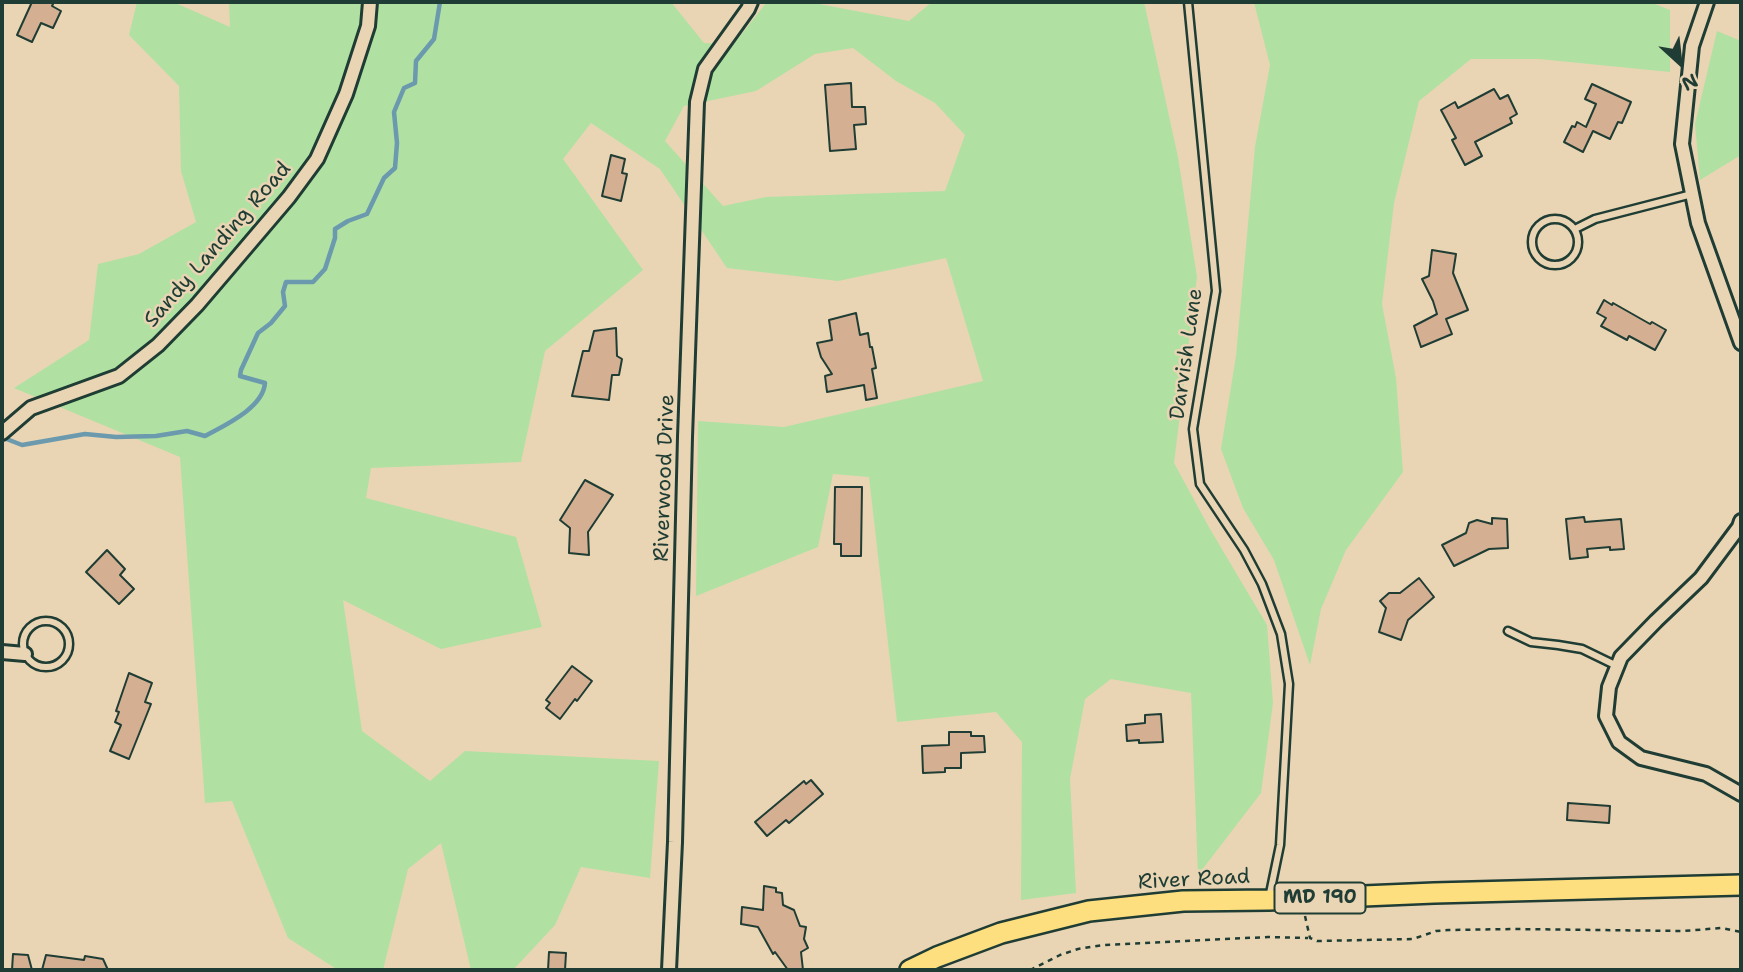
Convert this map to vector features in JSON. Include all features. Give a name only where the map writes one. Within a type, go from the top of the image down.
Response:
[{"type":"main road","name":"River Road","points":[[910,970],[1001,933],[1089,911],[1183,901],[1741,885]]},
{"type":"street","name":"Sandy Landing Road","points":[[2,433],[32,408],[119,376],[158,345],[197,305],[289,197],[317,159],[346,94],[368,26],[370,2]]},
{"type":"street","name":"Riverwood Drive","points":[[669,970],[697,102],[705,69],[751,2]]},
{"type":"street","points":[[1707,2],[1692,46],[1682,144],[1698,223],[1741,343]]},
{"type":"street","points":[[1741,522],[1701,578],[1621,657],[1609,687],[1606,716],[1619,742],[1641,758],[1706,774],[1741,794]]},
{"type":"street","points":[[2,652],[25,654]]},
{"type":"lane","name":"Darvish Lane","points":[[1188,2],[1216,291],[1193,429],[1200,484],[1244,550],[1262,584],[1281,634],[1289,684],[1280,845],[1269,900]]},
{"type":"lane","points":[[1575,229],[1595,219],[1692,194]]},
{"type":"lane","points":[[1549,219],[1564,220],[1575,229],[1578,236],[1577,251],[1567,262],[1553,265],[1540,260],[1535,254],[1531,240],[1542,222],[1549,219]]},
{"type":"lane","points":[[50,622],[63,628],[67,634],[69,641],[66,655],[56,665],[42,667],[25,654],[23,640],[30,628],[36,624],[50,622]]},
{"type":"lane","points":[[1508,631],[1531,642],[1582,649],[1617,666]]},
{"type":"path","points":[[1304,898],[1310,938]]},
{"type":"path","points":[[1030,970],[1060,955],[1103,945],[1268,937],[1310,938],[1317,941],[1413,939],[1448,930],[1683,931],[1721,928],[1741,932]]},
{"type":"green space","points":[[137,2],[173,2],[230,27],[229,2],[671,2],[704,43],[733,45],[767,2],[808,2],[909,21],[932,2],[1144,2],[1178,157],[1197,277],[1174,463],[1267,625],[1273,703],[1261,793],[1198,875],[1191,693],[1111,679],[1085,699],[1070,779],[1076,893],[1021,900],[1022,742],[996,712],[897,722],[869,477],[833,474],[818,547],[696,596],[698,421],[784,427],[983,381],[946,258],[838,281],[727,268],[660,169],[591,123],[563,159],[643,270],[545,351],[521,462],[371,468],[366,498],[516,537],[542,627],[441,649],[343,600],[362,731],[430,781],[465,751],[659,761],[650,878],[581,867],[555,925],[513,970],[471,970],[441,843],[408,869],[383,970],[338,970],[288,938],[232,801],[205,803],[180,457],[14,388],[89,340],[98,264],[139,254],[196,222],[181,171],[179,86],[129,35]],"holes":[[[853,48],[896,81],[935,103],[965,135],[945,191],[766,197],[723,206],[665,141],[684,106],[756,91],[815,54]]]},
{"type":"green space","points":[[1254,2],[1650,2],[1670,10],[1670,72],[1539,59],[1471,59],[1419,101],[1394,203],[1382,304],[1396,378],[1403,472],[1346,550],[1321,609],[1310,665],[1274,560],[1243,508],[1221,449],[1236,356],[1255,147],[1270,65]]},
{"type":"green space","points":[[1717,31],[1741,41],[1741,155],[1700,180],[1695,124]]},
{"type":"building","points":[[32,2],[54,2],[52,6],[61,11],[53,28],[41,23],[32,42],[17,35]]},
{"type":"building","points":[[851,83],[852,107],[865,107],[866,124],[854,125],[856,149],[830,151],[825,85]]},
{"type":"building","points":[[1592,84],[1631,102],[1622,123],[1618,122],[1610,139],[1593,131],[1583,152],[1564,142],[1577,122],[1586,127],[1596,104],[1585,99]]},
{"type":"building","points":[[1494,89],[1500,99],[1508,95],[1517,114],[1510,118],[1512,123],[1475,142],[1482,156],[1465,165],[1452,140],[1456,138],[1441,110],[1455,102],[1458,108]]},
{"type":"building","points":[[611,155],[625,159],[622,173],[627,174],[621,201],[602,196]]},
{"type":"building","points":[[1432,250],[1456,254],[1453,273],[1468,310],[1446,319],[1452,334],[1421,347],[1414,326],[1437,314],[1422,279],[1429,276]]},
{"type":"building","points":[[1604,300],[1666,330],[1655,350],[1629,336],[1627,340],[1601,326],[1606,318],[1597,313]]},
{"type":"building","points":[[856,313],[860,335],[868,333],[876,368],[872,369],[877,398],[866,400],[864,385],[827,392],[825,376],[832,374],[821,357],[817,343],[832,340],[829,320]]},
{"type":"building","points":[[616,328],[617,356],[622,359],[619,375],[612,375],[609,400],[572,396],[583,351],[589,351],[594,331]]},
{"type":"building","points":[[585,480],[613,495],[588,532],[589,555],[569,553],[570,528],[560,520]]},
{"type":"building","points":[[835,487],[862,487],[861,556],[841,556],[841,544],[834,544]]},
{"type":"building","points":[[1584,517],[1585,522],[1621,519],[1624,549],[1587,549],[1588,557],[1570,559],[1566,519]]},
{"type":"building","points":[[1492,518],[1507,519],[1508,548],[1489,549],[1454,566],[1442,545],[1466,533],[1469,523],[1477,520],[1492,524]]},
{"type":"building","points":[[107,550],[125,569],[120,575],[134,589],[119,604],[86,572]]},
{"type":"building","points":[[1419,578],[1434,597],[1408,620],[1401,640],[1379,632],[1386,608],[1380,601],[1389,593],[1400,593]]},
{"type":"building","points":[[572,666],[592,681],[560,719],[546,708],[550,703],[546,700]]},
{"type":"building","points":[[129,673],[152,683],[145,702],[151,704],[129,759],[110,751],[121,725],[115,722],[119,712],[116,711]]},
{"type":"building","points":[[1161,714],[1163,742],[1127,741],[1126,725],[1145,723],[1145,715]]},
{"type":"building","points":[[949,732],[971,732],[971,736],[984,736],[985,752],[961,753],[961,768],[923,773],[922,746],[949,745]]},
{"type":"building","points":[[811,780],[823,794],[789,823],[786,820],[767,836],[755,822],[804,781],[806,784]]},
{"type":"building","points":[[1568,803],[1610,806],[1609,823],[1567,820]]},
{"type":"building","points":[[764,886],[776,888],[776,892],[782,893],[783,905],[794,910],[800,926],[806,927],[804,939],[808,948],[801,952],[803,970],[788,970],[775,952],[773,954],[758,927],[741,924],[742,907],[763,910]]},
{"type":"building","points":[[549,952],[566,953],[565,970],[548,970]]},
{"type":"building","points":[[13,954],[28,955],[32,970],[12,970]]},
{"type":"building","points":[[46,955],[84,960],[85,956],[103,959],[108,970],[42,970]]},
{"type":"waterway","points":[[4,438],[22,445],[85,434],[116,437],[156,436],[187,431],[205,436],[250,408],[263,392],[265,383],[240,376],[241,370],[258,333],[271,323],[285,306],[283,292],[286,282],[313,282],[325,269],[335,238],[335,229],[367,214],[384,178],[395,168],[397,143],[394,112],[404,88],[415,83],[416,61],[434,39],[440,2]]}]
